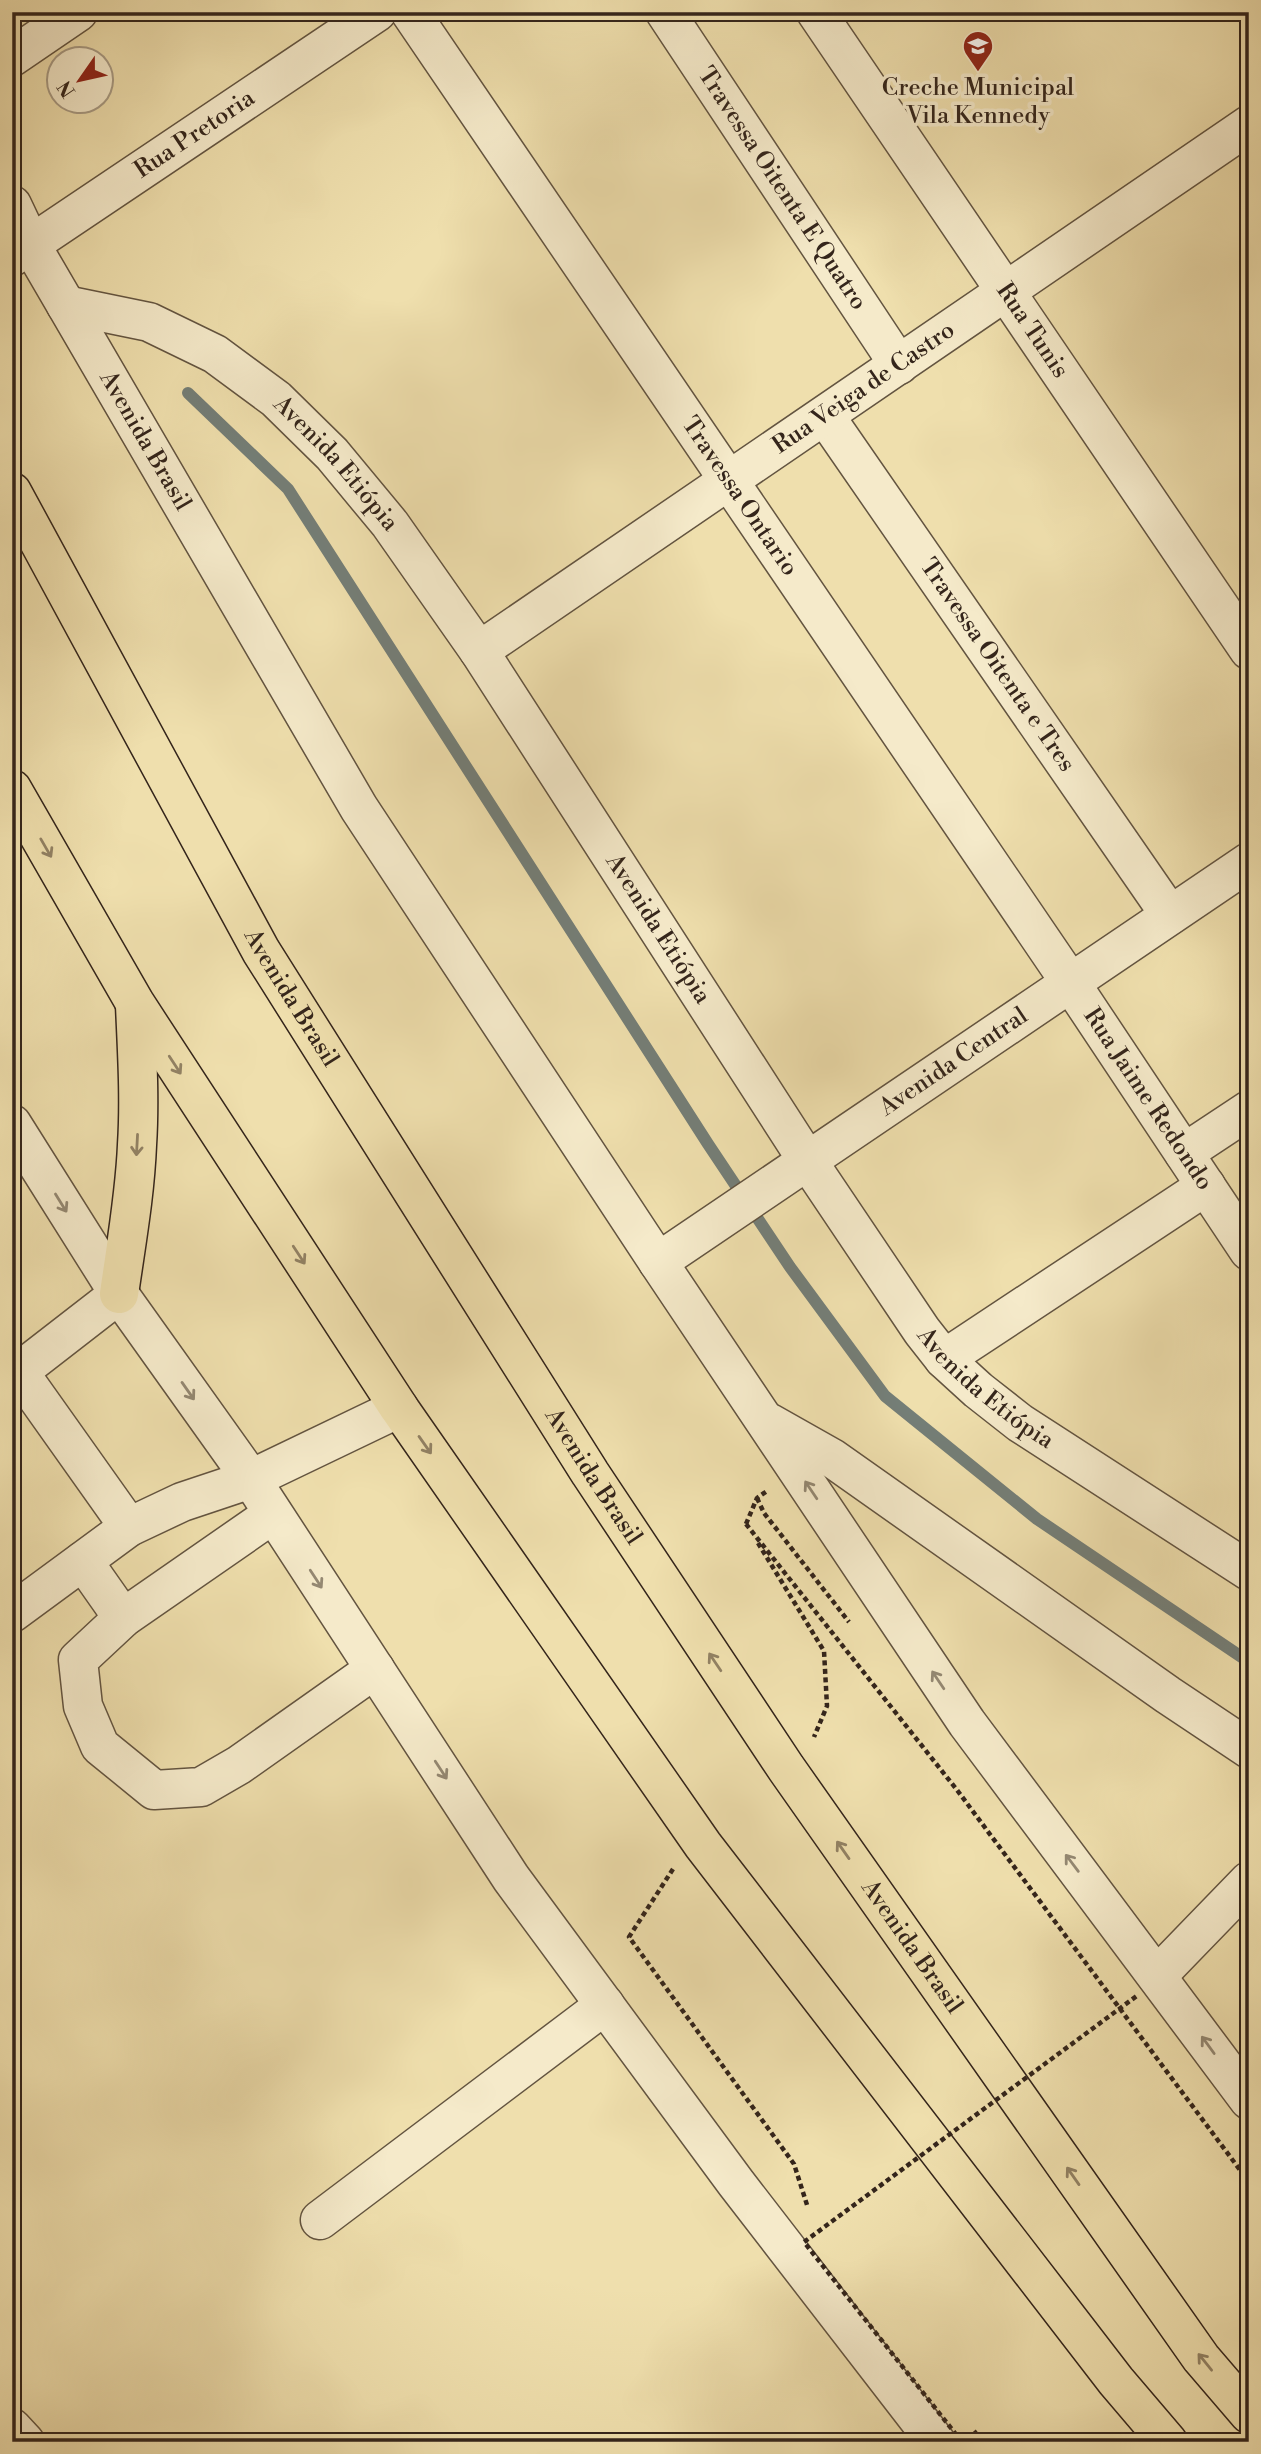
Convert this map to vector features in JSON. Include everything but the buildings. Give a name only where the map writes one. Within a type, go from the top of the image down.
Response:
[{"type":"highway","name":"Avenida Brasil","points":[[12,492],[261,951],[590,1473],[786,1768],[1201,2358],[1249,2414]]},
{"type":"highway","points":[[12,789],[135,1003],[399,1408],[703,1844],[1116,2381],[1168,2442]]},
{"type":"highway","points":[[119,1294],[138,1146],[139,1091],[135,1003]]},
{"type":"highway","points":[[1116,2381],[1136,2442]]},
{"type":"street","points":[[12,57],[78,12]]},
{"type":"street","name":"Rua Pretoria","points":[[21,251],[377,12]]},
{"type":"street","name":"Travessa Ontario","points":[[410,12],[1070,982]]},
{"type":"street","name":"Travessa Oitenta E Quatro","points":[[665,12],[899,365]]},
{"type":"street","name":"Rua Tunis","points":[[816,12],[1249,650]]},
{"type":"street","name":"Rua Veiga de Castro","points":[[479,651],[1249,125]]},
{"type":"street","name":"Avenida Brasil","points":[[12,205],[21,251],[66,305],[359,808],[658,1262],[967,1723],[1147,1985],[1249,2100]]},
{"type":"street","name":"Avenida Etiópia","points":[[66,305],[149,322],[215,354],[276,399],[332,454],[390,524],[479,651],[807,1160],[922,1331],[944,1359],[1020,1423],[1249,1571]]},
{"type":"street","name":"Travessa Oitenta e Tres","points":[[825,416],[1170,915]]},
{"type":"street","name":"Avenida Central","points":[[658,1262],[1249,862]]},
{"type":"street","name":"Rua Jaime Redondo","points":[[1070,982],[1249,1251]]},
{"type":"street","points":[[1184,1153],[1249,1110]]},
{"type":"street","points":[[18,1148],[251,1479],[511,1878],[736,2183],[936,2442]]},
{"type":"street","points":[[944,1359],[1206,1186]]},
{"type":"street","points":[[119,1294],[16,1375],[130,1527]]},
{"type":"street","points":[[12,1613],[130,1527],[182,1502],[251,1479],[399,1408]]},
{"type":"street","points":[[765,1420],[832,1458],[1249,1749]]},
{"type":"street","points":[[273,1514],[123,1618],[78,1660],[83,1706],[100,1746],[154,1790],[201,1787],[239,1765],[375,1669]]},
{"type":"street","points":[[83,1561],[123,1618]]},
{"type":"street","points":[[1147,1985],[1249,1881]]},
{"type":"street","points":[[320,2220],[605,2005]]},
{"type":"street","points":[[12,2428],[25,2442]]},
{"type":"path","points":[[746,1524],[757,1498],[796,1468]]},
{"type":"path","points":[[757,1498],[764,1513]]},
{"type":"path","points":[[746,1524],[824,1651],[827,1706],[808,1751],[786,1768]]},
{"type":"path","points":[[746,1524],[957,1790],[1249,2182]]},
{"type":"path","points":[[703,1844],[669,1872],[629,1937],[794,2164],[811,2217]]},
{"type":"path","points":[[962,2442],[804,2242],[1147,1985]]},
{"type":"waterway","points":[[188,393],[288,489],[708,1144],[790,1267],[885,1396],[1037,1519],[1249,1662]]},
{"type":"place","name":"Creche Municipal Vila Kennedy","points":[[978,73]]}]
